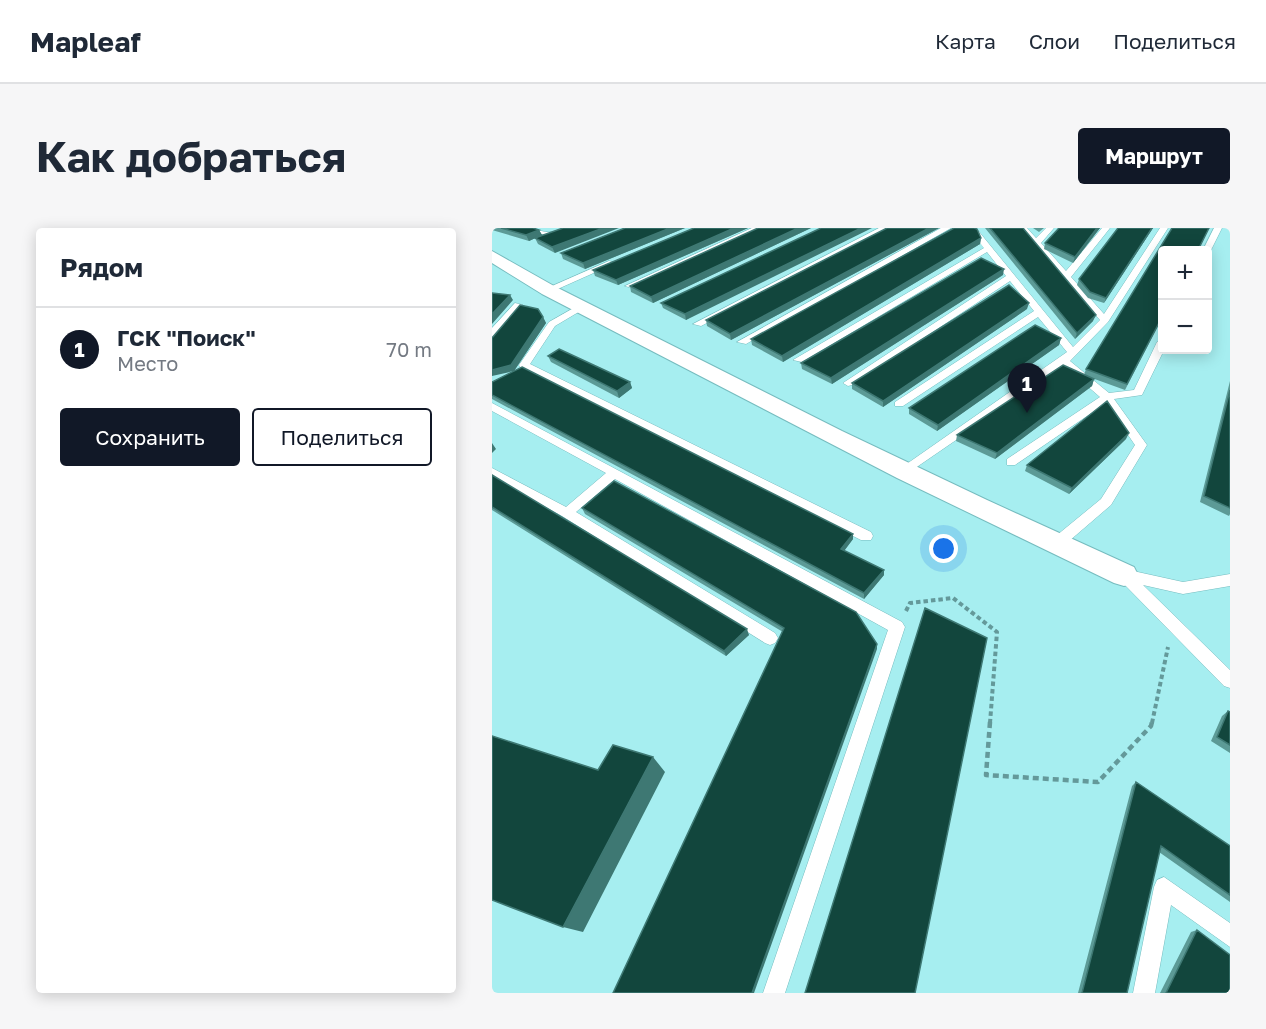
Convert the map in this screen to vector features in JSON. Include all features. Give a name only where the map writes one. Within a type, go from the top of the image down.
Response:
[{"type":"street","points":[[492,256],[548,290],[904,470],[1124,575]]},
{"type":"lane","points":[[529,228],[550,235],[568,228]]},
{"type":"lane","points":[[629,285],[759,228]]},
{"type":"lane","points":[[698,324],[885,228]]},
{"type":"lane","points":[[742,342],[947,228]]},
{"type":"lane","points":[[972,228],[1039,312],[1067,356],[1107,396],[1141,445],[1106,502],[1056,544]]},
{"type":"lane","points":[[1023,228],[1105,320]]},
{"type":"lane","points":[[1036,242],[1050,228]]},
{"type":"lane","points":[[1066,277],[1106,228]]},
{"type":"lane","points":[[904,470],[1067,356],[1105,320],[1164,228]]},
{"type":"lane","points":[[1209,246],[1218,228]]},
{"type":"lane","points":[[798,360],[989,248]]},
{"type":"lane","points":[[548,290],[622,259]]},
{"type":"lane","points":[[848,383],[1010,277]]},
{"type":"lane","points":[[492,334],[518,305]]},
{"type":"lane","points":[[582,307],[552,324],[524,365],[866,536]]},
{"type":"lane","points":[[899,404],[1039,312]]},
{"type":"lane","points":[[1011,462],[1107,396],[1138,393],[1158,350]]},
{"type":"lane","points":[[492,406],[897,627],[774,993]]},
{"type":"lane","points":[[492,472],[567,513],[770,638]]},
{"type":"lane","points":[[567,513],[614,473]]},
{"type":"lane","points":[[1124,575],[1183,588],[1230,579]]},
{"type":"lane","points":[[1124,575],[1230,681]]},
{"type":"lane","points":[[1144,993],[1164,887],[1230,936]]},
{"type":"path","points":[[897,627],[910,603],[953,598],[997,632],[986,775],[1098,782],[1151,726],[1173,624]]},
{"type":"building","points":[[501,228],[533,228],[539,230],[526,235]]},
{"type":"building","points":[[563,228],[603,228],[552,247],[535,238]]},
{"type":"building","points":[[625,228],[670,228],[583,263],[561,253]]},
{"type":"building","points":[[694,228],[734,228],[616,280],[593,270]]},
{"type":"building","points":[[758,228],[798,228],[651,297],[630,286]]},
{"type":"building","points":[[821,228],[861,228],[685,314],[661,303]]},
{"type":"building","points":[[887,228],[929,228],[730,334],[706,320]]},
{"type":"building","points":[[954,228],[977,229],[981,238],[782,356],[751,339]]},
{"type":"building","points":[[990,228],[1023,228],[1096,315],[1077,333]]},
{"type":"building","points":[[1059,228],[1097,228],[1075,257],[1045,243]]},
{"type":"building","points":[[1118,228],[1152,228],[1106,298],[1090,292],[1079,279]]},
{"type":"building","points":[[1172,228],[1209,228],[1200,246],[1161,246]]},
{"type":"building","points":[[1158,251],[1158,325],[1127,384],[1086,369]]},
{"type":"building","points":[[981,258],[1004,269],[831,378],[801,363]]},
{"type":"building","points":[[1009,285],[1029,303],[883,401],[852,383]]},
{"type":"building","points":[[492,293],[510,295],[492,314]]},
{"type":"building","points":[[520,305],[538,309],[543,317],[511,365],[492,370],[492,338]]},
{"type":"building","points":[[1035,325],[1061,338],[938,425],[909,408]]},
{"type":"building","points":[[559,349],[630,382],[617,391],[548,356]]},
{"type":"building","points":[[1063,365],[1094,379],[997,453],[957,435]]},
{"type":"building","points":[[522,367],[853,534],[841,549],[884,570],[864,593],[492,395],[492,382]]},
{"type":"building","points":[[1230,390],[1230,508],[1204,496]]},
{"type":"building","points":[[1107,401],[1129,433],[1072,488],[1027,465]]},
{"type":"building","points":[[492,475],[747,629],[724,651],[492,507]]},
{"type":"building","points":[[614,481],[856,612],[877,644],[752,993],[613,993],[784,628],[582,508]]},
{"type":"building","points":[[925,608],[987,638],[915,993],[805,993]]},
{"type":"building","points":[[1228,711],[1230,712],[1230,745],[1217,737]]},
{"type":"building","points":[[492,736],[598,770],[613,745],[653,757],[563,927],[492,900]]},
{"type":"building","points":[[1136,782],[1230,846],[1230,895],[1161,846],[1127,993],[1082,993]]},
{"type":"building","points":[[1197,930],[1230,955],[1230,993],[1166,993]]},
{"type":"place","name":"ГСК \"Поиск\"","points":[[1027,413]]}]
